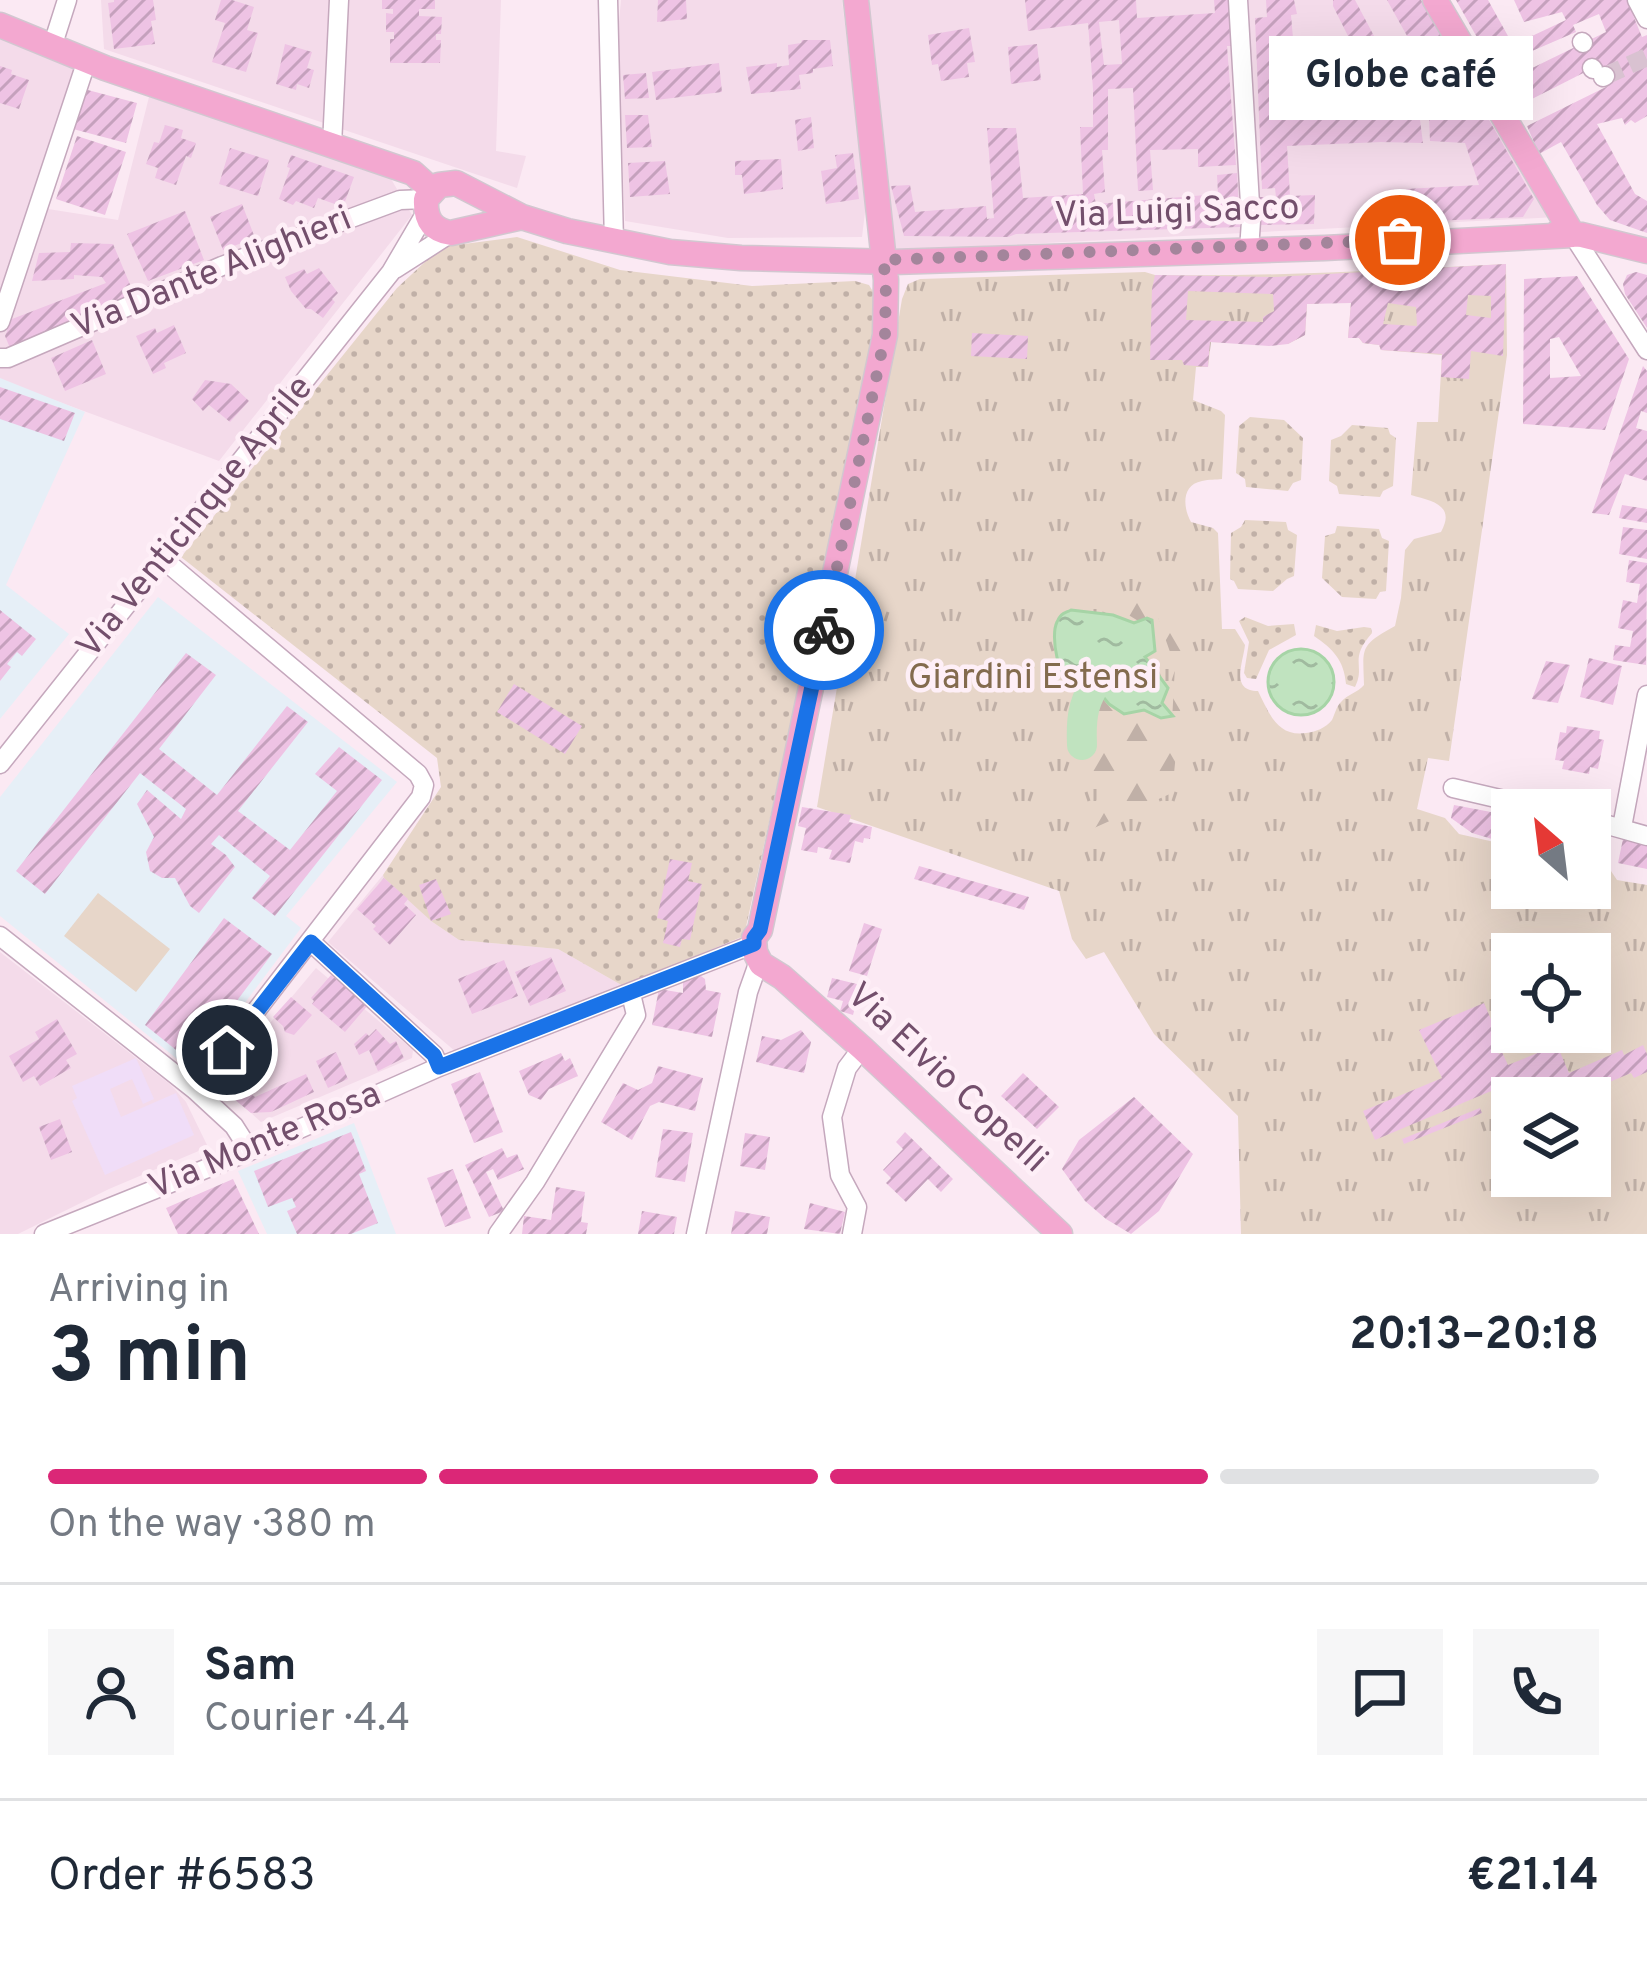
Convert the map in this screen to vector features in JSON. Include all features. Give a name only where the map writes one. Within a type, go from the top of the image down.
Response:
[{"type":"main road","points":[[758,945],[885,335],[886,280],[856,0]]},
{"type":"main road","points":[[1436,0],[1573,235]]},
{"type":"main road","points":[[0,25],[413,173],[435,228],[456,231],[522,217]]},
{"type":"main road","points":[[428,201],[447,182],[470,193],[473,217],[456,231]]},
{"type":"main road","name":"Via Luigi Sacco","points":[[470,193],[522,217],[614,242],[741,258],[883,260],[1573,235],[1647,254]]},
{"type":"main road","name":"Via Elvio Copelli","points":[[758,945],[782,977],[1060,1234]]},
{"type":"street","points":[[53,44],[67,0]]},
{"type":"street","points":[[332,145],[339,0]]},
{"type":"street","points":[[608,0],[614,242]]},
{"type":"street","points":[[1637,0],[1647,19]]},
{"type":"street","points":[[1238,9],[1249,248]]},
{"type":"street","points":[[0,322],[87,60]]},
{"type":"street","name":"Via Dante Alighieri","points":[[0,358],[400,200],[428,201]]},
{"type":"street","name":"Via Venticinque Aprile","points":[[0,764],[392,272],[428,201]]},
{"type":"street","name":"Via Venticinque Aprile","points":[[392,272],[456,231]]},
{"type":"street","points":[[1573,235],[1647,350]]},
{"type":"street","points":[[163,559],[418,774],[424,785],[421,797],[195,1090]]},
{"type":"street","points":[[1622,827],[1647,695]]},
{"type":"street","points":[[1454,788],[1491,797]]},
{"type":"street","points":[[1611,825],[1647,836]]},
{"type":"street","points":[[0,936],[195,1090],[235,1126],[250,1150]]},
{"type":"street","points":[[311,942],[434,1055],[439,1067]]},
{"type":"street","points":[[696,1234],[758,945]]},
{"type":"street","name":"Via Monte Rosa","points":[[44,1234],[439,1067],[758,945]]},
{"type":"street","points":[[498,1234],[536,1182],[636,1016],[631,994]]},
{"type":"street","points":[[852,1234],[857,1207],[840,1173],[832,1117],[847,1068],[862,1048]]},
{"type":"shaded area","points":[[101,0],[501,0],[496,151],[526,156],[517,188],[104,49]]},
{"type":"shaded area","points":[[621,0],[842,0],[866,204],[862,237],[728,238],[625,221],[617,44]]},
{"type":"shaded area","points":[[861,0],[1432,0],[1557,217],[887,251]]},
{"type":"shaded area","points":[[0,35],[78,64],[29,206],[118,220],[149,97],[387,172],[412,215],[219,461],[0,380]]},
{"type":"shaded area","points":[[0,378],[85,412],[6,585],[69,634],[0,719]]},
{"type":"shaded area","points":[[158,597],[397,782],[286,916],[301,928],[196,1065],[187,1067],[0,916],[0,797]]},
{"type":"shaded area","points":[[383,875],[431,921],[459,940],[558,949],[623,986],[456,1052],[328,942]]},
{"type":"shaded area","points":[[0,952],[171,1085],[186,1102],[208,1147],[18,1234],[0,1234]]},
{"type":"shaded area","points":[[316,968],[413,1050],[412,1058],[261,1122],[219,1084]]},
{"type":"shaded area","points":[[136,1058],[154,1099],[143,1104],[132,1079],[110,1089],[121,1117],[176,1093],[194,1135],[105,1175],[72,1101],[77,1098],[72,1086]]},
{"type":"shaded area","points":[[354,1123],[396,1234],[267,1234],[238,1171]]},
{"type":"green space","points":[[517,237],[620,270],[752,286],[855,281],[869,285],[875,295],[876,337],[744,936],[623,986],[558,949],[459,940],[384,878],[441,787],[437,758],[181,557],[397,288],[441,247]]},
{"type":"green space","name":"Giardini Estensi","points":[[1506,264],[1507,355],[1449,761],[1428,758],[1417,809],[1445,818],[1459,834],[1491,841],[1491,909],[1611,909],[1611,871],[1617,880],[1647,885],[1647,1234],[1241,1234],[1238,1116],[1154,1034],[1104,952],[1086,959],[1072,939],[1059,891],[817,807],[908,284],[920,279],[1145,272],[1287,274]],"holes":[[[1351,303],[1348,338],[1379,345],[1381,350],[1442,355],[1438,422],[1417,422],[1411,495],[1440,506],[1446,516],[1441,532],[1414,539],[1405,550],[1395,626],[1369,643],[1364,685],[1341,702],[1327,725],[1296,733],[1281,727],[1258,691],[1249,690],[1241,681],[1245,645],[1235,629],[1222,629],[1218,533],[1191,522],[1186,510],[1190,487],[1222,479],[1225,415],[1193,400],[1196,367],[1208,367],[1211,342],[1288,344],[1305,335],[1307,304]]]},
{"type":"green space","points":[[1250,417],[1284,420],[1303,438],[1301,480],[1288,491],[1246,487],[1245,479],[1236,473],[1239,426]]},
{"type":"green space","points":[[1352,425],[1388,428],[1396,438],[1393,486],[1380,497],[1339,494],[1329,481],[1331,440]]},
{"type":"green space","points":[[1245,520],[1286,522],[1288,530],[1297,535],[1294,576],[1273,591],[1238,589],[1230,579],[1231,533]]},
{"type":"green space","points":[[1337,526],[1379,529],[1389,541],[1386,591],[1376,599],[1342,597],[1322,578],[1325,536],[1335,533]]},
{"type":"green space","points":[[1140,597],[1191,606],[1172,793],[1094,828],[1090,813],[1104,786],[1077,750],[1072,726],[1084,683],[1118,717],[1172,721],[1175,666],[1158,618],[1140,622],[1117,608]]},
{"type":"green space","points":[[1245,617],[1268,626],[1294,624],[1296,635],[1269,650],[1256,679],[1244,673],[1249,642],[1239,621]]},
{"type":"green space","points":[[1316,625],[1337,631],[1371,628],[1359,656],[1355,687],[1346,684],[1336,656],[1314,636]]},
{"type":"green space","points":[[98,893],[170,949],[136,992],[64,936]]},
{"type":"water","points":[[1071,610],[1134,623],[1152,620],[1155,651],[1145,657],[1168,688],[1162,703],[1173,716],[1161,718],[1144,710],[1124,714],[1094,686],[1069,682],[1060,667],[1054,637],[1058,619]]},
{"type":"water","points":[[1301,649],[1324,659],[1334,682],[1324,705],[1301,715],[1278,705],[1268,682],[1278,659]]},
{"type":"building","points":[[153,0],[155,44],[114,49],[108,3]]},
{"type":"building","points":[[221,0],[254,7],[247,30],[258,33],[246,72],[212,62],[225,23],[215,20]]},
{"type":"building","points":[[382,0],[435,0],[435,9],[419,9],[419,16],[442,17],[441,34],[436,34],[436,40],[441,40],[440,63],[390,63],[394,32],[386,32],[386,13],[393,14],[393,9],[382,9]]},
{"type":"building","points":[[658,0],[686,0],[687,19],[657,22]]},
{"type":"building","points":[[1025,0],[1136,0],[1137,18],[1215,13],[1214,0],[1229,0],[1233,46],[1227,46],[1236,165],[1198,167],[1198,149],[1150,150],[1153,190],[1138,191],[1133,88],[1108,89],[1108,150],[1102,150],[1105,192],[1094,194],[1096,204],[1218,194],[1217,175],[1237,173],[1240,227],[1008,237],[904,236],[891,186],[910,185],[915,212],[986,206],[987,219],[994,218],[987,128],[1016,128],[1023,198],[1083,194],[1080,127],[1093,127],[1088,23],[1028,31]],"holes":[[[1119,20],[1122,64],[1104,65],[1099,22]]]},
{"type":"building","points":[[1266,0],[1294,0],[1293,38],[1338,37],[1344,51],[1347,69],[1292,68],[1291,55],[1284,55],[1286,84],[1302,86],[1302,117],[1378,115],[1396,105],[1411,108],[1420,120],[1423,143],[1287,146],[1290,196],[1315,195],[1314,224],[1257,225],[1257,197],[1276,197],[1275,188],[1262,189],[1255,18],[1267,17]]},
{"type":"building","points":[[1333,0],[1355,0],[1387,68],[1416,52],[1387,0],[1421,0],[1534,199],[1523,217],[1390,223],[1387,190],[1479,185],[1465,143],[1430,141],[1429,118],[1446,119],[1435,94],[1415,107],[1401,80],[1379,91]]},
{"type":"building","points":[[1456,0],[1488,0],[1513,45],[1566,20],[1562,12],[1524,22],[1514,0],[1627,0],[1642,37],[1647,35],[1647,116],[1625,125],[1622,118],[1597,124],[1635,194],[1647,201],[1647,233],[1610,220],[1561,142],[1539,154],[1527,126],[1610,85],[1599,65],[1516,107]],"holes":[[[1599,14],[1606,32],[1524,72],[1516,58],[1576,32],[1573,25]]]},
{"type":"building","points":[[969,28],[975,62],[967,63],[969,77],[941,81],[938,64],[932,65],[928,35]]},
{"type":"building","points":[[830,40],[833,66],[799,75],[801,89],[751,94],[746,67],[789,65],[788,45]]},
{"type":"building","points":[[285,44],[312,52],[307,68],[314,70],[309,88],[276,84]]},
{"type":"building","points":[[1037,44],[1041,80],[1011,84],[1008,47]]},
{"type":"building","points":[[719,63],[722,92],[656,100],[652,72]]},
{"type":"building","points":[[0,66],[29,80],[19,109],[0,103]]},
{"type":"building","points":[[646,73],[649,98],[625,99],[623,75]]},
{"type":"building","points":[[84,89],[137,103],[126,143],[73,129]]},
{"type":"building","points":[[625,115],[648,115],[652,147],[627,148]]},
{"type":"building","points":[[811,117],[814,148],[798,151],[795,120]]},
{"type":"building","points":[[165,125],[183,130],[181,138],[196,143],[176,185],[155,178],[158,168],[146,164]]},
{"type":"building","points":[[77,136],[126,152],[105,215],[56,199]]},
{"type":"building","points":[[230,148],[269,160],[258,196],[219,184]]},
{"type":"building","points":[[853,153],[859,199],[826,204],[821,171],[837,168],[835,155]]},
{"type":"building","points":[[291,155],[354,177],[343,207],[318,198],[314,208],[279,199]]},
{"type":"building","points":[[781,159],[783,189],[744,194],[742,175],[735,175],[735,161]]},
{"type":"building","points":[[665,161],[670,194],[630,197],[628,163]]},
{"type":"building","points":[[242,204],[255,238],[223,250],[210,217]]},
{"type":"building","points":[[185,211],[204,260],[148,281],[127,234]]},
{"type":"building","points":[[71,243],[113,244],[137,301],[10,348],[5,336],[12,319],[106,283],[102,277],[74,275],[74,279],[32,281],[39,253],[70,252]]},
{"type":"building","points":[[1506,264],[1503,356],[1471,351],[1469,379],[1441,377],[1442,354],[1381,350],[1379,345],[1348,338],[1351,303],[1307,304],[1305,335],[1288,344],[1210,342],[1208,367],[1184,365],[1182,360],[1150,360],[1155,275],[1275,277]],"holes":[[[1188,291],[1273,294],[1274,311],[1263,322],[1186,320]],[[1468,295],[1491,296],[1491,318],[1466,315]],[[1388,303],[1416,307],[1417,326],[1383,324]]]},
{"type":"building","points":[[319,268],[338,293],[323,318],[306,309],[285,277]]},
{"type":"building","points":[[1627,275],[1647,275],[1647,328],[1623,284]]},
{"type":"building","points":[[1577,276],[1629,359],[1605,430],[1523,424],[1524,279]],"holes":[[[1559,337],[1581,376],[1550,378],[1550,339]]]},
{"type":"building","points":[[174,325],[186,353],[153,374],[136,336]]},
{"type":"building","points":[[972,333],[1028,336],[1027,359],[971,356]]},
{"type":"building","points":[[92,340],[106,374],[65,391],[51,358]]},
{"type":"building","points":[[1643,366],[1647,413],[1641,411],[1636,428],[1647,431],[1647,481],[1625,474],[1609,515],[1592,513]]},
{"type":"building","points":[[205,380],[231,384],[249,401],[230,422],[209,405],[203,411],[192,399]]},
{"type":"building","points":[[0,387],[75,413],[64,441],[0,419]]},
{"type":"building","points":[[1622,505],[1647,509],[1647,523],[1619,518]]},
{"type":"building","points":[[1623,527],[1647,530],[1647,559],[1619,554]]},
{"type":"building","points":[[1629,560],[1647,563],[1646,665],[1613,660],[1615,645],[1630,647],[1633,631],[1618,628],[1623,600],[1637,603],[1640,584],[1626,582]]},
{"type":"building","points":[[0,610],[36,639],[22,656],[17,652],[0,681]]},
{"type":"building","points":[[186,653],[216,675],[159,749],[217,795],[287,706],[308,722],[238,811],[290,850],[337,791],[315,774],[339,747],[382,780],[275,916],[252,898],[270,876],[219,835],[211,844],[235,867],[199,913],[175,878],[150,871],[146,852],[154,837],[137,804],[147,790],[181,819],[186,809],[140,773],[45,894],[16,871]]},
{"type":"building","points":[[1589,658],[1622,666],[1613,705],[1580,697]]},
{"type":"building","points":[[1546,661],[1570,665],[1558,703],[1532,699]]},
{"type":"building","points":[[514,684],[582,726],[565,754],[497,712]]},
{"type":"building","points":[[1567,726],[1600,731],[1599,739],[1604,740],[1598,769],[1590,767],[1589,774],[1562,769],[1564,761],[1555,760],[1560,732],[1566,733]]},
{"type":"building","points":[[1454,805],[1491,812],[1491,839],[1472,833],[1451,818]]},
{"type":"building","points":[[802,807],[851,815],[849,822],[872,827],[870,839],[855,841],[850,863],[829,859],[832,850],[801,850],[806,828],[798,826]]},
{"type":"building","points":[[1623,839],[1647,845],[1647,869],[1618,863]]},
{"type":"building","points":[[670,859],[692,863],[688,881],[702,884],[690,940],[682,939],[680,947],[663,943],[668,921],[657,918]]},
{"type":"building","points":[[919,866],[1029,897],[1024,910],[914,879]]},
{"type":"building","points":[[384,878],[408,899],[404,904],[416,915],[390,945],[357,909]]},
{"type":"building","points":[[436,879],[451,914],[431,921],[419,885]]},
{"type":"building","points":[[224,918],[272,954],[191,1062],[145,1025]]},
{"type":"building","points":[[864,923],[882,929],[867,976],[849,971]]},
{"type":"building","points":[[551,957],[566,991],[530,1006],[515,972]]},
{"type":"building","points":[[504,960],[518,996],[472,1014],[458,979]]},
{"type":"building","points":[[697,973],[705,979],[706,990],[721,993],[712,1037],[652,1025],[659,989],[683,993],[686,977]]},
{"type":"building","points":[[331,975],[368,1005],[345,1032],[312,1004],[311,998]]},
{"type":"building","points":[[832,978],[861,985],[853,1015],[840,1011],[843,1001],[827,997]]},
{"type":"building","points":[[291,997],[312,1015],[294,1035],[273,1017]]},
{"type":"building","points":[[1484,1003],[1491,1019],[1491,1053],[1502,1053],[1508,1065],[1537,1053],[1560,1053],[1569,1073],[1643,1045],[1647,1072],[1611,1081],[1611,1077],[1491,1077],[1491,1091],[1375,1140],[1363,1111],[1442,1078],[1419,1030]]},
{"type":"building","points":[[57,1019],[77,1054],[66,1060],[71,1068],[40,1086],[34,1076],[23,1082],[9,1056],[39,1039],[35,1032]]},
{"type":"building","points":[[376,1029],[390,1044],[396,1041],[404,1058],[378,1071],[369,1050],[359,1055],[354,1044]]},
{"type":"building","points":[[801,1030],[811,1042],[804,1073],[756,1062],[762,1036],[781,1040]]},
{"type":"building","points":[[336,1052],[348,1079],[328,1088],[316,1061]]},
{"type":"building","points":[[561,1053],[565,1061],[570,1058],[578,1076],[549,1089],[541,1100],[529,1095],[519,1071]]},
{"type":"building","points":[[243,1066],[258,1078],[247,1091],[255,1097],[306,1074],[314,1092],[271,1112],[251,1113],[223,1090]]},
{"type":"building","points":[[658,1066],[703,1078],[695,1111],[659,1102],[650,1106],[632,1140],[601,1122],[623,1083],[638,1090],[652,1083]]},
{"type":"building","points":[[480,1072],[503,1132],[474,1143],[451,1084]]},
{"type":"building","points":[[1023,1073],[1059,1107],[1037,1129],[1001,1096]]},
{"type":"building","points":[[1134,1097],[1193,1154],[1159,1211],[1131,1234],[1085,1201],[1062,1169],[1079,1140]]},
{"type":"building","points":[[1480,1108],[1482,1113],[1404,1144],[1402,1139]]},
{"type":"building","points":[[60,1119],[72,1152],[51,1160],[39,1127]]},
{"type":"building","points":[[663,1129],[693,1133],[685,1182],[655,1177]]},
{"type":"building","points":[[351,1132],[366,1171],[359,1174],[378,1223],[351,1234],[297,1234],[287,1211],[296,1207],[292,1198],[268,1207],[254,1171]]},
{"type":"building","points":[[905,1132],[953,1179],[941,1192],[928,1179],[906,1202],[886,1183],[891,1178],[883,1170],[903,1149],[896,1142]]},
{"type":"building","points":[[745,1133],[770,1137],[765,1170],[740,1166]]},
{"type":"building","points":[[502,1148],[507,1158],[517,1154],[524,1169],[498,1180],[493,1169],[486,1172],[504,1211],[489,1217],[465,1165]]},
{"type":"building","points":[[453,1169],[471,1218],[445,1227],[427,1178]]},
{"type":"building","points":[[233,1179],[259,1234],[178,1234],[166,1208]]},
{"type":"building","points":[[556,1187],[585,1192],[581,1222],[588,1223],[586,1234],[522,1234],[524,1216],[551,1220]]},
{"type":"building","points":[[810,1203],[845,1212],[840,1234],[804,1229]]},
{"type":"building","points":[[642,1211],[677,1217],[674,1234],[638,1234]]},
{"type":"building","points":[[735,1211],[770,1217],[767,1234],[731,1234]]},
{"type":"waterway","points":[[1082,745],[1083,714],[1094,686]]},
{"type":"tunnel","points":[[1605,76],[1647,57]]},
{"type":"way so far","points":[[824,630],[885,335],[883,260],[1400,240]]},
{"type":"place","name":"Globe café","points":[[1400,240]]},
{"type":"route","points":[[227,1050],[311,942],[434,1055],[439,1067],[754,944],[824,630]]}]
